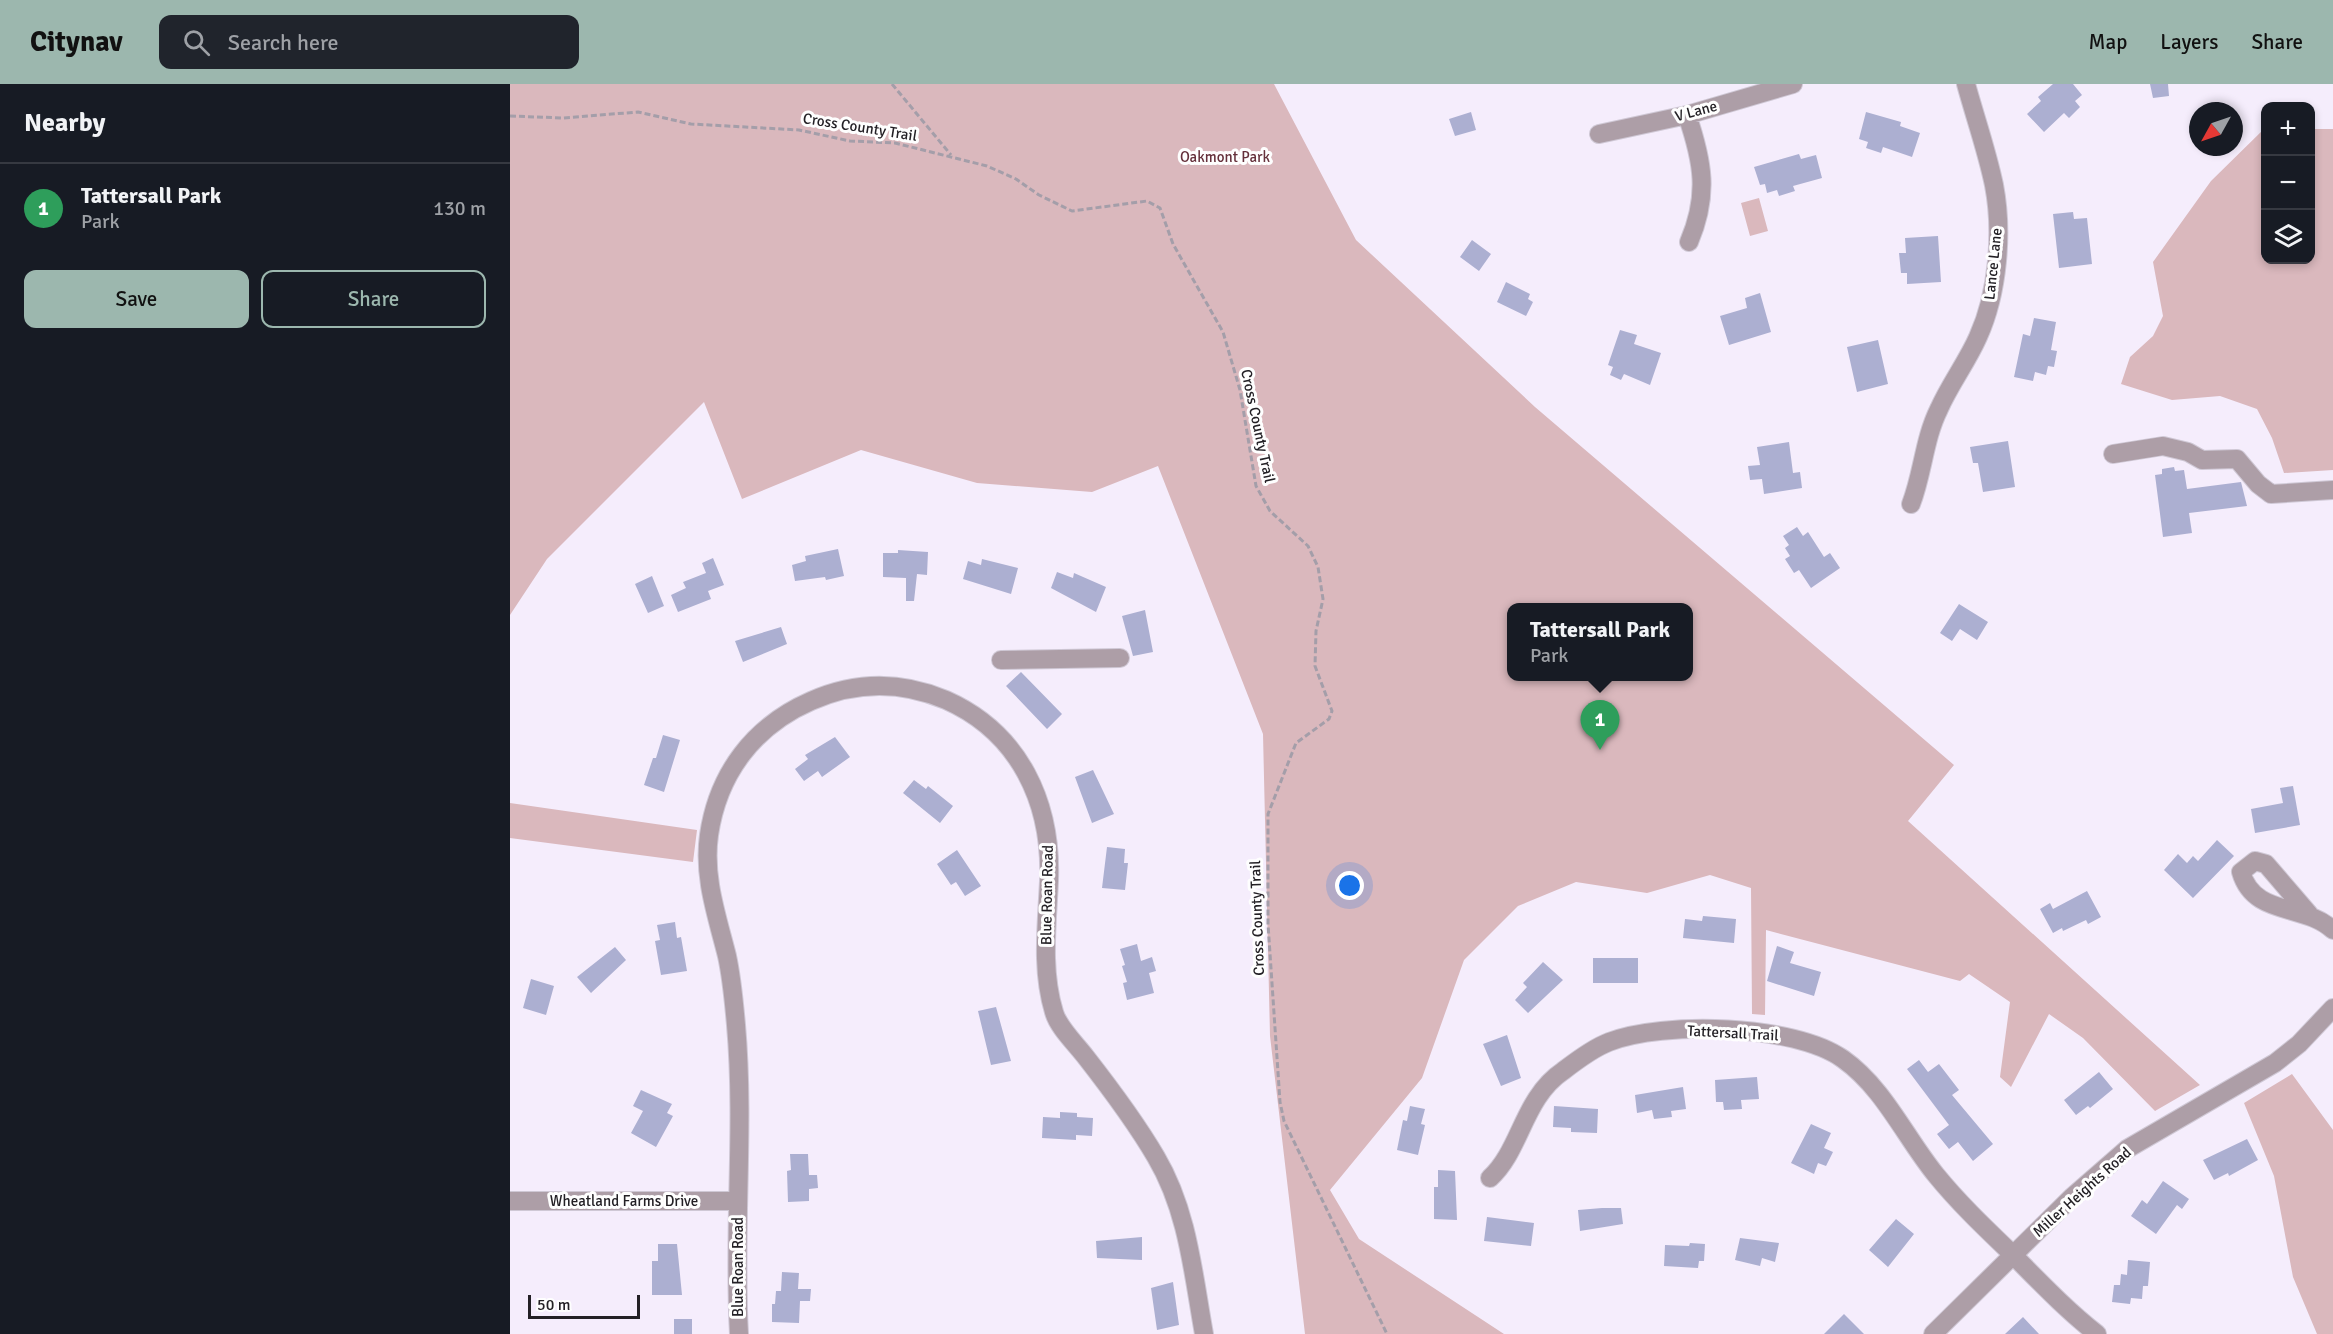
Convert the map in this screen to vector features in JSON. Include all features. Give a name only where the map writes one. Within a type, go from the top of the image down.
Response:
[{"type":"street","name":"V Lane","points":[[1599,134],[1687,115],[1792,84]]},
{"type":"street","name":"Lance Lane","points":[[1911,504],[1920,481],[1922,460],[1938,410],[1978,336],[1991,301],[1996,257],[1994,186],[1966,84]]},
{"type":"street","points":[[1687,115],[1700,153],[1703,192],[1699,219],[1689,242]]},
{"type":"street","points":[[2113,454],[2163,446],[2188,452],[2202,460],[2237,459],[2258,484],[2271,494],[2333,490]]},
{"type":"street","points":[[1001,660],[1120,658]]},
{"type":"street","name":"Blue Roan Road","points":[[739,1334],[737,1032],[733,989],[708,878],[709,835],[714,807],[731,768],[749,744],[770,724],[797,707],[825,695],[856,687],[887,685],[920,691],[964,708],[998,733],[1017,756],[1038,794],[1049,844],[1045,946],[1054,1016],[1116,1097],[1155,1155],[1173,1189],[1182,1212],[1204,1334]]},
{"type":"street","points":[[2309,914],[2321,919],[2333,930]]},
{"type":"street","name":"Miller Heights Road","points":[[1933,1334],[2072,1197],[2127,1149],[2275,1063],[2299,1044],[2333,1008]]},
{"type":"street","name":"Tattersall Trail","points":[[1490,1178],[1499,1170],[1521,1125],[1543,1090],[1562,1071],[1608,1042],[1649,1031],[1767,1033],[1816,1045],[1855,1068],[1883,1100],[1937,1176],[2013,1256],[2097,1334]]},
{"type":"street","name":"Wheatland Farms Drive","points":[[510,1201],[738,1201]]},
{"type":"path","points":[[892,84],[952,156]]},
{"type":"path","name":"Cross County Trail","points":[[510,116],[563,118],[638,112],[691,124],[799,130],[850,141],[895,143],[987,166],[1016,179],[1038,195],[1072,211],[1147,201],[1157,204],[1173,244],[1222,332],[1240,390],[1256,486],[1270,511],[1308,546],[1318,567],[1323,599],[1316,631],[1316,666],[1332,711],[1329,719],[1296,743],[1268,814],[1269,936],[1280,1102],[1284,1121],[1387,1334]]},
{"type":"green space","name":"Oakmont Park","points":[[510,84],[1274,84],[1356,240],[1535,407],[1954,765],[1908,821],[2200,1085],[2155,1111],[2083,1038],[2049,1014],[2011,1087],[2000,1077],[2010,1002],[1969,974],[1960,981],[1766,930],[1765,1015],[1752,1014],[1751,888],[1710,875],[1647,893],[1576,882],[1518,906],[1464,960],[1422,1078],[1330,1190],[1359,1239],[1504,1334],[1305,1334],[1270,1036],[1263,734],[1158,466],[1092,492],[977,483],[861,450],[742,499],[704,402],[547,559],[510,615]]},
{"type":"green space","points":[[2315,129],[2333,129],[2333,470],[2284,473],[2272,438],[2257,409],[2220,396],[2172,400],[2121,384],[2130,357],[2153,336],[2163,316],[2153,262],[2211,181],[2236,156],[2243,156],[2243,150],[2261,132],[2261,264],[2315,264]]},
{"type":"green space","points":[[1759,198],[1768,231],[1750,236],[1741,203]]},
{"type":"green space","points":[[510,803],[697,830],[693,862],[510,838]]},
{"type":"green space","points":[[2292,1074],[2333,1130],[2333,1334],[2317,1334],[2293,1277],[2274,1176],[2244,1103]]},
{"type":"building","points":[[2053,84],[2073,84],[2082,95],[2075,101],[2080,107],[2069,118],[2064,113],[2044,132],[2027,114],[2041,101],[2038,97]]},
{"type":"building","points":[[2150,84],[2168,84],[2169,96],[2153,98]]},
{"type":"building","points":[[1471,112],[1476,130],[1455,136],[1449,119]]},
{"type":"building","points":[[1866,112],[1901,122],[1900,126],[1920,133],[1912,157],[1883,147],[1881,153],[1866,148],[1868,142],[1859,139]]},
{"type":"building","points":[[1799,154],[1801,159],[1816,155],[1822,178],[1793,186],[1795,191],[1779,196],[1777,190],[1767,193],[1765,184],[1760,185],[1754,167]]},
{"type":"building","points":[[2073,212],[2074,219],[2087,218],[2092,264],[2059,268],[2053,214]]},
{"type":"building","points":[[1938,236],[1941,282],[1907,284],[1907,273],[1901,273],[1899,253],[1906,253],[1905,238]]},
{"type":"building","points":[[1472,240],[1491,254],[1479,271],[1460,257]]},
{"type":"building","points":[[1506,282],[1530,294],[1528,299],[1533,302],[1526,316],[1497,302]]},
{"type":"building","points":[[1760,293],[1771,332],[1729,345],[1720,316],[1747,308],[1745,298]]},
{"type":"building","points":[[2034,318],[2056,322],[2051,350],[2057,351],[2054,367],[2048,366],[2046,375],[2035,372],[2033,381],[2014,377],[2023,334],[2030,336]]},
{"type":"building","points":[[1620,330],[1637,335],[1634,344],[1661,353],[1650,385],[1624,374],[1621,380],[1610,375],[1613,367],[1608,365]]},
{"type":"building","points":[[1878,340],[1888,384],[1857,392],[1847,347]]},
{"type":"building","points":[[2008,441],[2015,487],[1983,492],[1978,463],[1973,463],[1970,447]]},
{"type":"building","points":[[1789,442],[1793,473],[1800,472],[1802,488],[1764,494],[1762,479],[1750,480],[1748,466],[1760,465],[1757,447]]},
{"type":"building","points":[[2174,467],[2175,471],[2184,470],[2187,489],[2241,482],[2247,506],[2189,513],[2192,533],[2163,537],[2155,475],[2162,474],[2162,469]]},
{"type":"building","points":[[1797,527],[1803,536],[1808,532],[1824,557],[1830,553],[1840,568],[1811,588],[1799,570],[1794,573],[1785,559],[1790,556],[1785,548],[1789,545],[1783,536]]},
{"type":"building","points":[[838,549],[844,576],[826,580],[825,577],[795,581],[792,565],[806,561],[805,556]]},
{"type":"building","points":[[898,550],[928,552],[927,575],[917,574],[914,601],[906,601],[906,578],[883,577],[883,553],[898,553]]},
{"type":"building","points":[[713,558],[724,585],[708,591],[711,599],[678,612],[671,595],[686,588],[683,582],[706,573],[702,563]]},
{"type":"building","points":[[982,559],[1018,568],[1011,594],[963,579],[968,561],[981,565]]},
{"type":"building","points":[[1057,572],[1073,578],[1074,573],[1106,587],[1096,612],[1051,588]]},
{"type":"building","points":[[652,576],[664,606],[648,613],[635,584]]},
{"type":"building","points":[[1959,604],[1988,622],[1977,640],[1960,629],[1952,641],[1940,633]]},
{"type":"building","points":[[1145,610],[1153,652],[1133,656],[1122,616]]},
{"type":"building","points":[[781,627],[787,644],[743,662],[735,641]]},
{"type":"building","points":[[1021,672],[1062,714],[1047,729],[1006,686]]},
{"type":"building","points":[[663,735],[680,740],[664,792],[644,785]]},
{"type":"building","points":[[835,737],[850,757],[822,777],[818,771],[804,781],[795,769],[808,759],[805,755]]},
{"type":"building","points":[[1093,770],[1114,814],[1092,823],[1075,777]]},
{"type":"building","points":[[914,780],[926,789],[928,786],[953,806],[940,823],[903,793]]},
{"type":"building","points":[[2293,786],[2300,825],[2255,833],[2251,809],[2283,803],[2280,788]]},
{"type":"building","points":[[2217,840],[2234,856],[2193,898],[2164,870],[2178,854],[2187,863],[2193,856],[2198,861]]},
{"type":"building","points":[[1107,847],[1125,849],[1124,863],[1128,863],[1125,890],[1102,888]]},
{"type":"building","points":[[957,850],[981,886],[965,896],[956,882],[951,885],[937,864]]},
{"type":"building","points":[[2087,891],[2101,917],[2088,924],[2086,920],[2063,931],[2062,928],[2053,933],[2040,909],[2050,903],[2053,909]]},
{"type":"building","points":[[1703,916],[1736,919],[1734,943],[1683,938],[1685,919],[1702,921]]},
{"type":"building","points":[[675,922],[677,938],[681,937],[687,971],[661,975],[655,941],[660,940],[657,925]]},
{"type":"building","points":[[1137,944],[1141,961],[1152,957],[1156,971],[1149,973],[1154,993],[1127,1000],[1123,983],[1127,982],[1122,966],[1125,965],[1120,949]]},
{"type":"building","points":[[1777,946],[1794,952],[1790,963],[1821,972],[1814,996],[1767,981]]},
{"type":"building","points":[[615,947],[626,960],[591,993],[577,977]]},
{"type":"building","points":[[1593,958],[1638,958],[1638,983],[1593,983]]},
{"type":"building","points":[[1543,962],[1563,980],[1528,1013],[1515,1000],[1527,987],[1523,983]]},
{"type":"building","points":[[531,979],[554,986],[546,1015],[523,1008]]},
{"type":"building","points":[[996,1007],[1011,1061],[991,1065],[978,1011]]},
{"type":"building","points":[[1507,1035],[1521,1078],[1501,1086],[1483,1044]]},
{"type":"building","points":[[1919,1060],[1928,1072],[1939,1064],[1959,1090],[1952,1095],[1993,1144],[1973,1161],[1958,1142],[1949,1149],[1937,1134],[1949,1125],[1907,1069]]},
{"type":"building","points":[[2099,1072],[2113,1089],[2090,1108],[2088,1106],[2076,1115],[2064,1100]]},
{"type":"building","points":[[1757,1077],[1759,1099],[1741,1100],[1742,1109],[1724,1110],[1723,1102],[1716,1102],[1715,1080]]},
{"type":"building","points":[[1683,1087],[1686,1109],[1671,1111],[1672,1117],[1654,1119],[1652,1110],[1637,1113],[1635,1095]]},
{"type":"building","points":[[641,1090],[672,1104],[667,1113],[673,1116],[656,1147],[631,1133],[643,1111],[633,1106]]},
{"type":"building","points":[[1410,1106],[1425,1109],[1421,1124],[1425,1125],[1418,1155],[1397,1150],[1403,1120],[1407,1121]]},
{"type":"building","points":[[1554,1106],[1598,1109],[1597,1133],[1571,1132],[1571,1128],[1553,1127]]},
{"type":"building","points":[[1060,1112],[1077,1113],[1077,1117],[1093,1118],[1092,1136],[1076,1135],[1076,1140],[1042,1138],[1043,1117],[1060,1118]]},
{"type":"building","points":[[1811,1124],[1831,1133],[1824,1148],[1833,1152],[1826,1166],[1818,1163],[1814,1174],[1791,1163]]},
{"type":"building","points":[[2247,1139],[2258,1160],[2229,1176],[2228,1173],[2214,1180],[2203,1160]]},
{"type":"building","points":[[790,1154],[808,1154],[809,1175],[817,1175],[818,1188],[809,1189],[809,1201],[788,1202],[787,1171],[791,1170]]},
{"type":"building","points":[[1438,1170],[1455,1171],[1457,1220],[1434,1219],[1434,1187],[1438,1187]]},
{"type":"building","points":[[2163,1181],[2189,1199],[2182,1209],[2177,1205],[2156,1234],[2131,1216],[2142,1200],[2147,1204]]},
{"type":"building","points":[[1621,1208],[1623,1224],[1580,1231],[1578,1210]]},
{"type":"building","points":[[1487,1217],[1534,1223],[1531,1246],[1484,1241]]},
{"type":"building","points":[[1896,1219],[1914,1234],[1888,1267],[1869,1250]]},
{"type":"building","points":[[1142,1237],[1142,1260],[1097,1258],[1096,1241]]},
{"type":"building","points":[[1740,1238],[1779,1243],[1775,1262],[1762,1258],[1760,1266],[1735,1260]]},
{"type":"building","points":[[1690,1243],[1705,1244],[1704,1261],[1699,1261],[1698,1268],[1664,1266],[1665,1245],[1689,1246]]},
{"type":"building","points":[[658,1244],[677,1244],[682,1295],[652,1295],[652,1261],[658,1261]]},
{"type":"building","points":[[2128,1260],[2150,1262],[2148,1286],[2143,1286],[2142,1299],[2131,1298],[2130,1304],[2112,1302],[2114,1285],[2120,1285],[2121,1274],[2127,1275]]},
{"type":"building","points":[[782,1272],[799,1273],[798,1289],[811,1289],[810,1301],[800,1301],[799,1323],[772,1322],[772,1304],[775,1304],[776,1291],[781,1291]]},
{"type":"building","points":[[1173,1282],[1179,1325],[1157,1330],[1151,1288]]},
{"type":"building","points":[[1844,1314],[1864,1334],[1824,1334]]},
{"type":"building","points":[[2023,1317],[2039,1334],[2005,1334]]},
{"type":"building","points":[[674,1319],[692,1319],[692,1334],[674,1334]]},
{"type":"place","name":"Tattersall Park","points":[[1600,750]]}]
